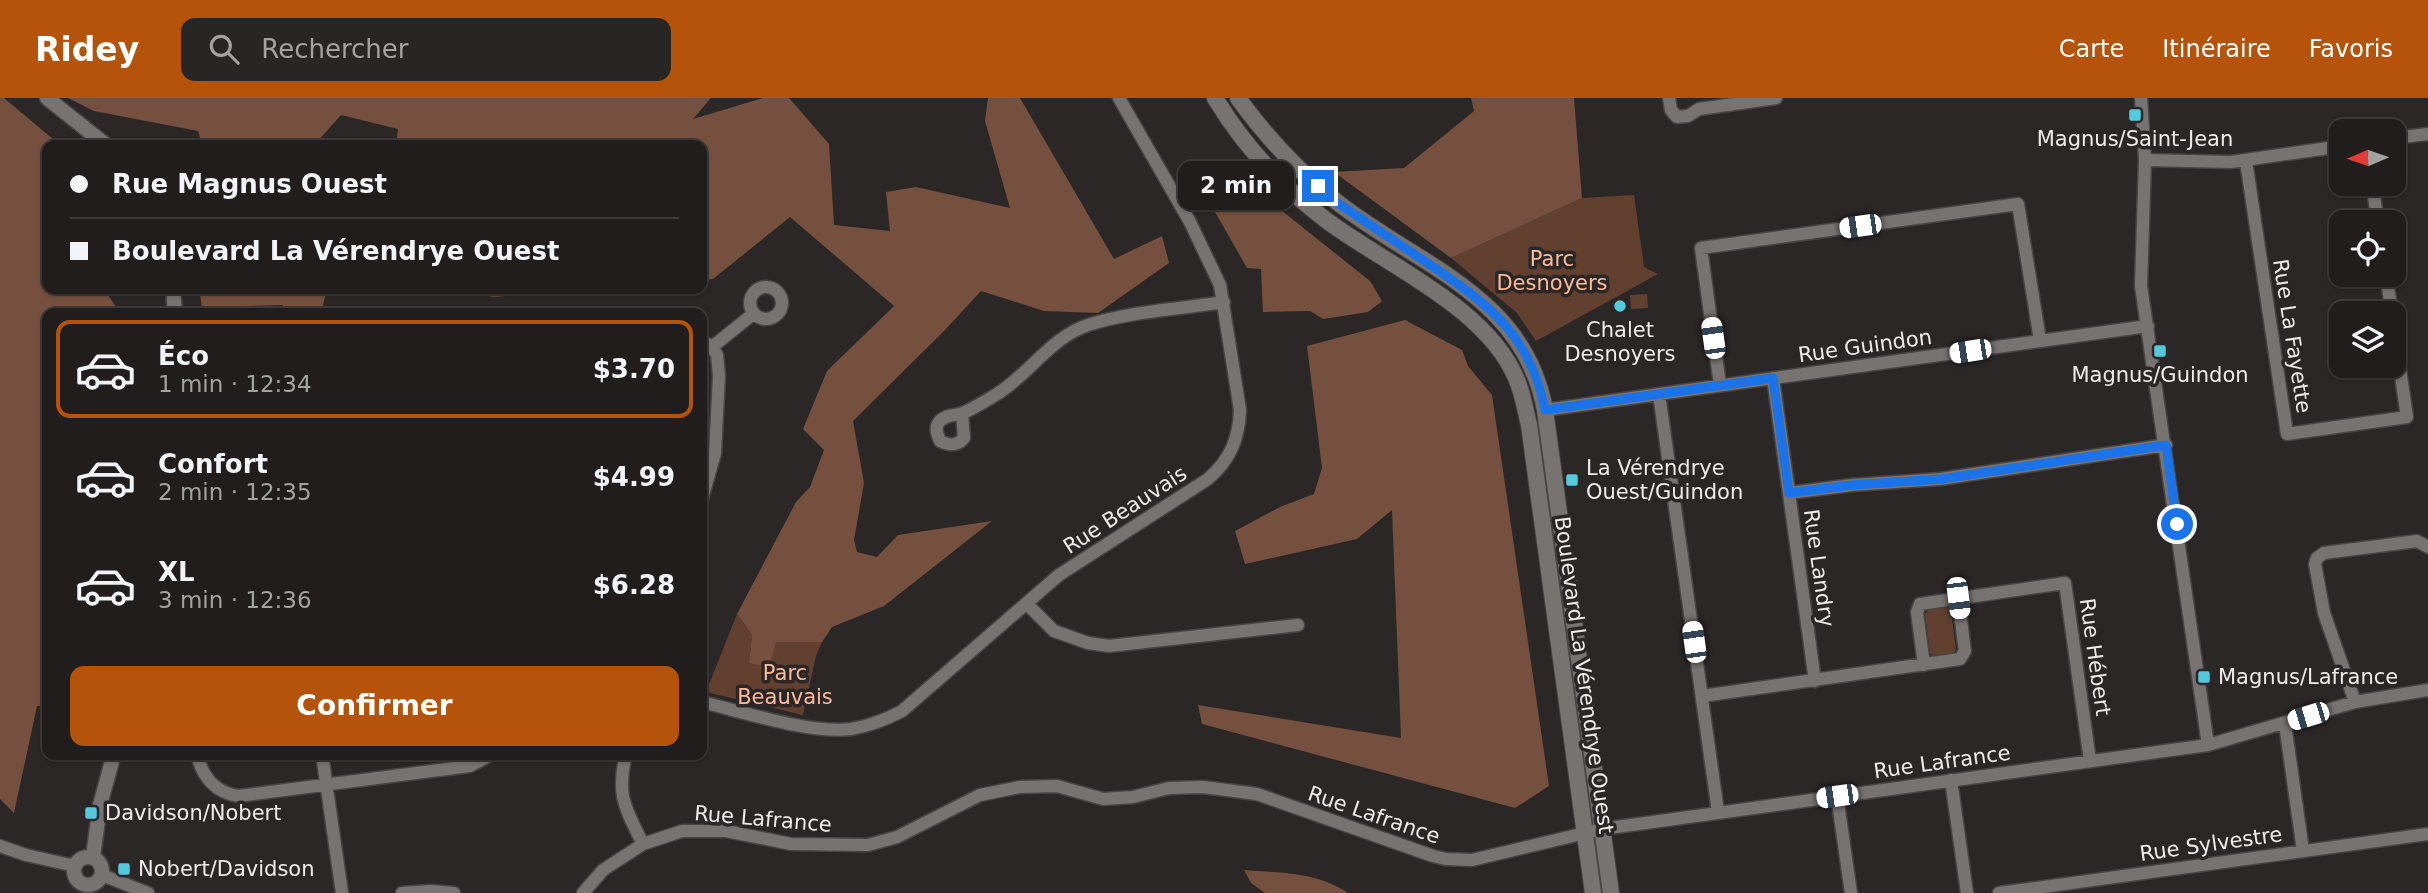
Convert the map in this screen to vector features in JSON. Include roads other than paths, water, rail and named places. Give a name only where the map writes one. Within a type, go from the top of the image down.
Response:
[{"type":"main road","name":"Boulevard La Vérendrye Ouest","points":[[1215,98],[1249,147],[1284,185],[1327,220],[1469,316],[1504,356],[1516,377],[1529,425],[1593,893]]},
{"type":"main road","name":"Boulevard La Vérendrye Ouest","points":[[1238,98],[1274,145],[1339,204],[1489,306],[1514,334],[1539,379],[1611,893]]},
{"type":"street","points":[[47,98],[100,140]]},
{"type":"street","name":"Rue Beauvais","points":[[707,703],[821,729],[851,729],[902,710],[1059,575],[1208,479],[1220,469],[1229,456],[1239,428],[1240,410],[1224,302],[1217,277],[1190,222],[1119,98]]},
{"type":"street","points":[[1669,98],[1671,110],[1677,117],[1688,116],[1699,109],[1776,98]]},
{"type":"street","points":[[2141,98],[2145,160],[2140,275],[2208,745]]},
{"type":"street","points":[[2406,137],[2428,134]]},
{"type":"street","points":[[2145,160],[2221,163],[2329,148]]},
{"type":"street","name":"Rue La Fayette","points":[[2246,161],[2287,434],[2407,417],[2401,378]]},
{"type":"street","points":[[1720,385],[1701,248],[1715,246],[2018,204],[2040,340]]},
{"type":"street","points":[[962,414],[1011,384],[1060,339],[1089,325],[1224,302]]},
{"type":"street","points":[[707,484],[712,468],[708,453],[719,365],[718,355],[707,344],[753,314]]},
{"type":"street","name":"Rue Guindon","points":[[1545,410],[2148,326]]},
{"type":"street","name":"Rue Landry","points":[[1773,378],[1815,681]]},
{"type":"street","points":[[1660,394],[1718,812]]},
{"type":"street","points":[[1789,493],[1852,485],[1941,479],[2166,445]]},
{"type":"street","points":[[2356,702],[2323,613],[2315,564],[2317,558],[2324,553],[2417,541],[2428,547]]},
{"type":"street","name":"Rue Hébert","points":[[1924,664],[1917,608],[1923,602],[2065,583],[2090,761]]},
{"type":"street","points":[[1702,696],[1960,659],[1964,656],[1958,598]]},
{"type":"street","points":[[1027,604],[1054,631],[1087,643],[1109,646],[1298,625]]},
{"type":"street","name":"Rue Lafrance","points":[[583,893],[603,870],[643,844],[682,831],[726,831],[791,844],[868,845],[897,837],[979,795],[1032,786],[1057,786],[1102,799],[1133,797],[1169,788],[1203,787],[1257,794],[1412,850],[1446,859],[1472,860],[1602,829],[2208,745],[2356,702],[2428,690]]},
{"type":"street","points":[[2285,724],[2303,851]]},
{"type":"street","points":[[93,858],[100,805],[112,760]]},
{"type":"street","points":[[199,760],[210,782],[228,795],[251,796],[470,766],[481,760]]},
{"type":"street","points":[[323,760],[342,893]]},
{"type":"street","points":[[624,760],[621,773],[622,796],[643,844]]},
{"type":"street","points":[[1951,780],[1967,893]]},
{"type":"street","points":[[1837,796],[1851,893]]},
{"type":"street","name":"Rue Sylvestre","points":[[1999,893],[2428,834]]},
{"type":"street","points":[[0,846],[75,866]]},
{"type":"street","points":[[93,858],[102,867],[102,875],[87,889],[76,879],[75,866],[79,860],[93,858]]},
{"type":"street","points":[[102,875],[148,893]]},
{"type":"street","points":[[402,893],[454,893]]},
{"type":"place","name":"Magnus/Saint-Jean","points":[[2135,115]]},
{"type":"place","name":"Chalet Desnoyers","points":[[1620,306]]},
{"type":"place","name":"Magnus/Guindon","points":[[2160,351]]},
{"type":"place","name":"La Vérendrye Ouest/Guindon","points":[[1572,480]]},
{"type":"place","name":"Magnus/Lafrance","points":[[2204,677]]},
{"type":"place","name":"Davidson/Nobert","points":[[91,813]]},
{"type":"place","name":"Nobert/Davidson","points":[[124,869]]},
{"type":"park label","name":"Parc Desnoyers","points":[[1552,271]]},
{"type":"park label","name":"Parc Beauvais","points":[[785,685]]}]
